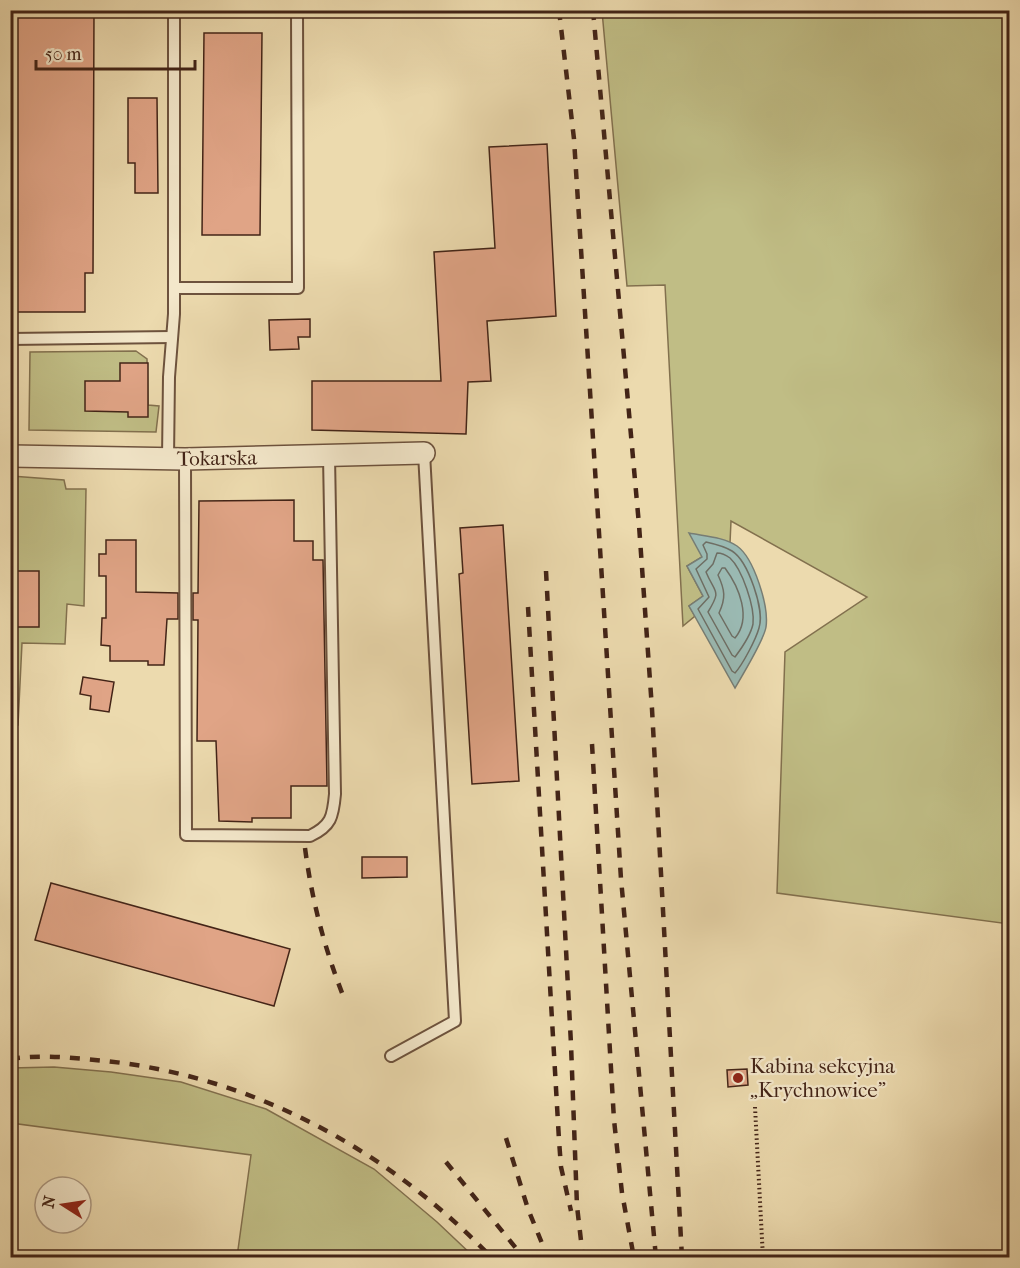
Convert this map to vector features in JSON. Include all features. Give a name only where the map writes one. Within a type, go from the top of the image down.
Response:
[{"type":"street","name":"Tokarska","points":[[10,456],[176,458],[424,453]]},
{"type":"lane","points":[[174,10],[174,288],[169,377],[176,458],[186,835],[310,836],[324,829],[334,814],[329,456]]},
{"type":"lane","points":[[174,288],[298,288],[297,10]]},
{"type":"lane","points":[[10,339],[172,337]]},
{"type":"lane","points":[[391,1056],[455,1021],[424,453]]},
{"type":"path","points":[[754,1107],[763,1257]]},
{"type":"shaded area","points":[[602,11],[1009,11],[1009,924],[777,893],[785,652],[867,597],[731,521],[730,543],[709,537],[702,557],[687,566],[703,596],[689,606],[695,616],[683,626],[665,285],[627,286]]},
{"type":"shaded area","points":[[136,351],[147,359],[148,405],[159,406],[156,432],[29,430],[30,352]]},
{"type":"shaded area","points":[[11,476],[64,480],[66,489],[86,489],[84,606],[67,604],[65,644],[22,643],[18,725],[14,725],[11,757]]},
{"type":"shaded area","points":[[54,1067],[181,1082],[266,1109],[374,1169],[437,1222],[474,1257],[237,1257],[251,1155],[11,1123],[11,1068]]},
{"type":"water","points":[[689,533],[720,539],[737,546],[749,561],[763,595],[766,627],[735,688],[689,606],[703,596],[687,566],[702,557]]},
{"type":"building","points":[[13,10],[94,10],[93,273],[85,273],[85,312],[10,312],[10,273],[16,273],[13,256]]},
{"type":"building","points":[[204,33],[262,33],[260,235],[202,235]]},
{"type":"building","points":[[128,98],[157,98],[158,193],[135,193],[135,163],[128,163]]},
{"type":"building","points":[[547,144],[556,316],[487,321],[491,381],[468,382],[466,434],[312,430],[312,381],[441,381],[434,252],[495,248],[489,147]]},
{"type":"building","points":[[310,319],[310,337],[298,337],[299,349],[270,350],[269,320]]},
{"type":"building","points":[[120,363],[148,363],[148,417],[128,417],[128,412],[85,411],[85,381],[120,381]]},
{"type":"building","points":[[294,500],[294,541],[313,541],[313,560],[323,560],[327,786],[291,786],[291,818],[252,818],[252,822],[219,821],[216,741],[197,741],[198,620],[193,620],[193,593],[198,593],[199,501]]},
{"type":"building","points":[[503,525],[519,781],[472,784],[459,574],[463,573],[460,528]]},
{"type":"building","points":[[106,540],[136,540],[136,592],[178,593],[178,619],[167,619],[164,665],[148,665],[148,661],[110,661],[110,646],[101,645],[102,618],[106,618],[106,576],[99,576],[99,554],[106,554]]},
{"type":"building","points":[[10,571],[39,571],[39,627],[10,627]]},
{"type":"building","points":[[83,677],[114,682],[109,712],[90,709],[91,696],[80,694]]},
{"type":"building","points":[[362,857],[407,857],[407,877],[362,878]]},
{"type":"building","points":[[51,883],[290,949],[274,1006],[35,940]]},
{"type":"building","name":"Kabina sekcyjna „Krychnowice”","points":[[747,1069],[748,1085],[728,1087],[727,1070]]},
{"type":"railway","points":[[559,10],[574,139],[621,879],[656,1258]]},
{"type":"railway","points":[[593,10],[639,525],[652,709],[682,1258]]},
{"type":"railway","points":[[546,571],[571,1044],[577,1206],[583,1258]]},
{"type":"railway","points":[[528,607],[559,1140],[561,1167],[571,1211]]},
{"type":"railway","points":[[592,744],[614,1120],[622,1193],[634,1258]]},
{"type":"railway","points":[[305,848],[320,924],[344,998]]},
{"type":"railway","points":[[10,1059],[70,1058],[161,1070],[215,1083],[266,1102],[316,1125],[364,1153],[409,1184],[452,1219],[492,1258]]},
{"type":"railway","points":[[506,1138],[528,1209],[548,1258]]},
{"type":"railway","points":[[446,1162],[524,1258]]},
{"type":"place","name":"Kabina sekcyjna „Krychnowice”","points":[[738,1078]]}]
